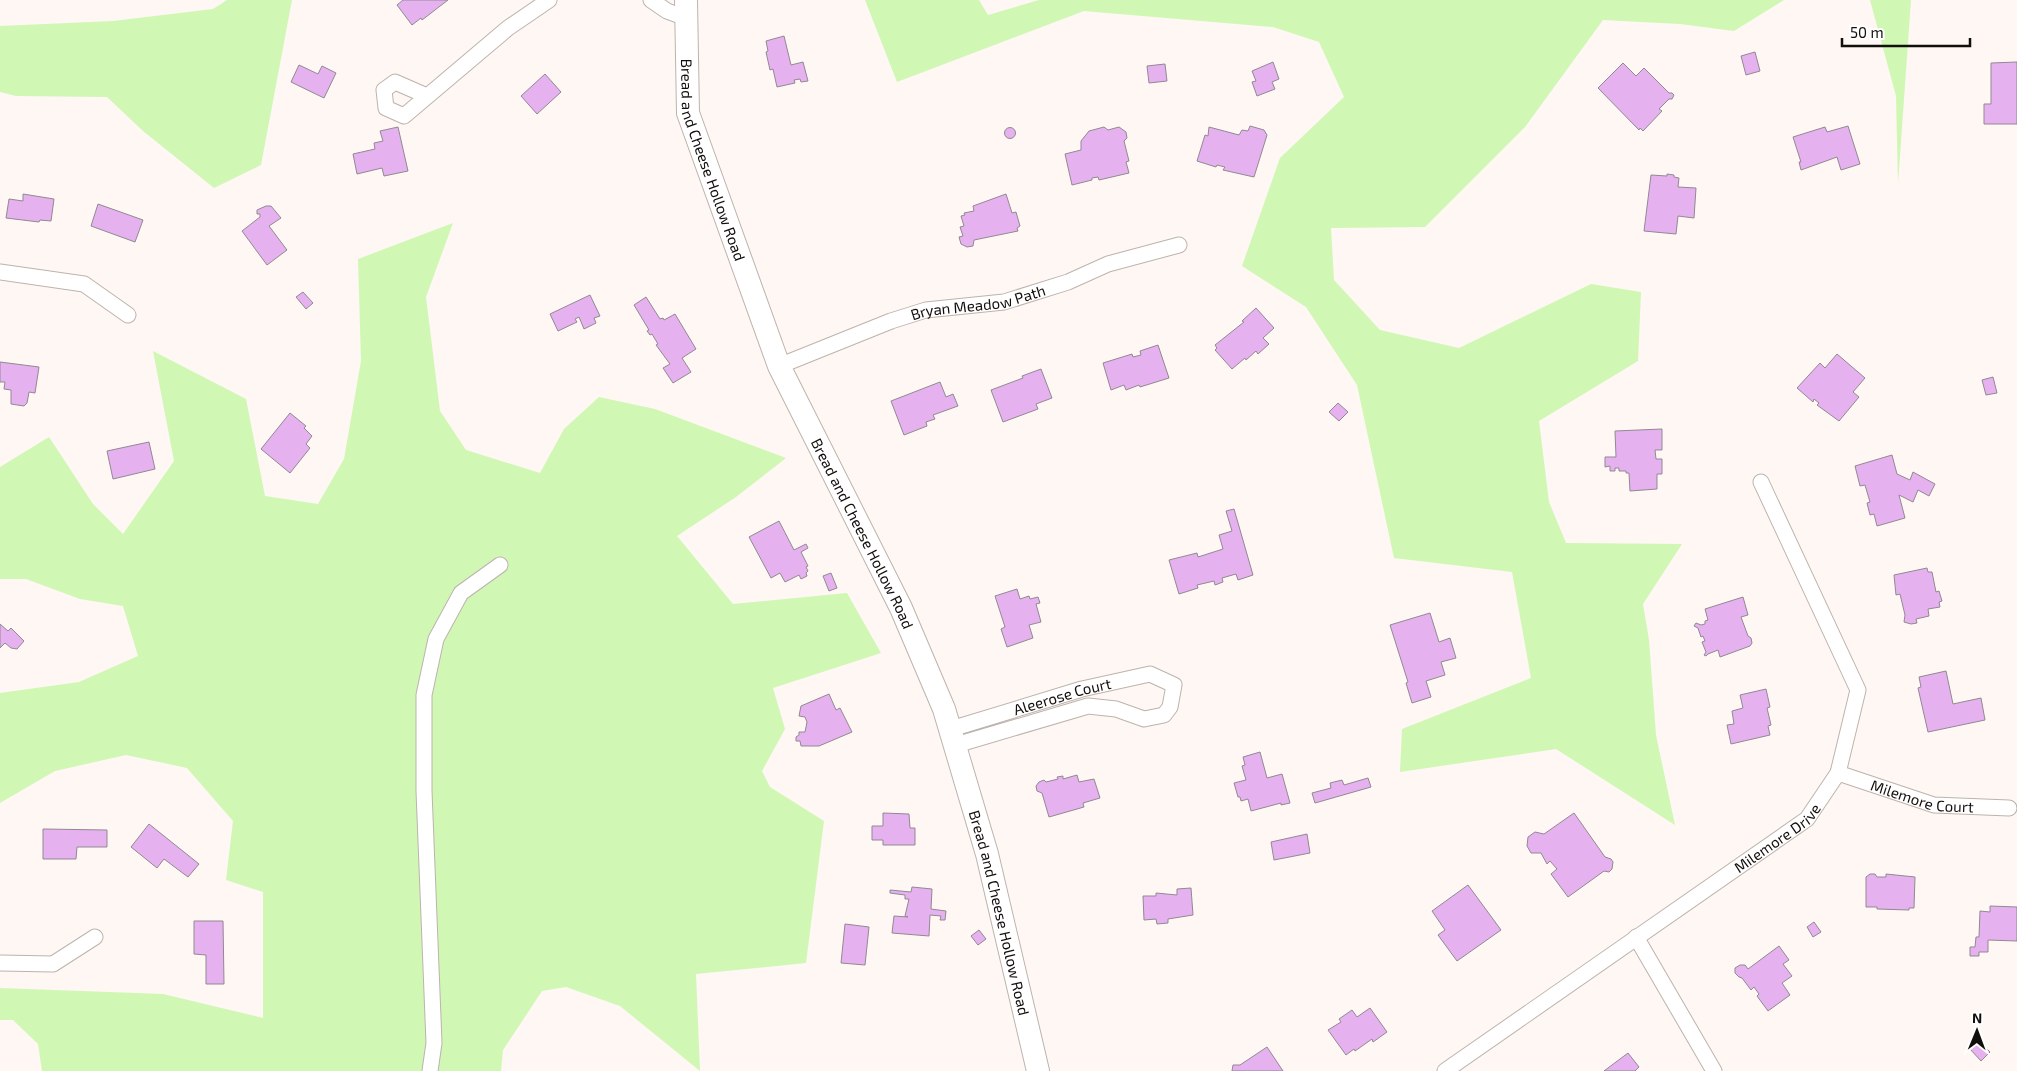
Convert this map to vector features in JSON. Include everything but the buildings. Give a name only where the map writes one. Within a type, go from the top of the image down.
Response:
[{"type":"main road","name":"Bread and Cheese Hollow Road","points":[[686,9],[688,113],[779,366],[901,608],[953,737],[987,854],[1038,1071]]},
{"type":"street","points":[[427,96],[508,28],[549,0]]},
{"type":"street","points":[[651,0],[667,11],[686,9]]},
{"type":"street","name":"Bryan Meadow Path","points":[[779,366],[892,321],[926,310],[1004,302],[1068,282],[1108,264],[1179,245]]},
{"type":"street","points":[[0,272],[84,284],[128,315]]},
{"type":"street","name":"Milemore Drive","points":[[1445,1071],[1636,936],[1807,819],[1838,773],[1858,690],[1761,482]]},
{"type":"street","points":[[430,1071],[434,1043],[425,800],[424,695],[436,639],[461,593],[500,564]]},
{"type":"street","name":"Aleerose Court","points":[[1150,674],[1174,685],[1170,707],[1164,715],[1144,719],[1116,709],[1088,706],[953,737],[1082,689],[1150,674]]},
{"type":"street","name":"Milemore Court","points":[[1838,773],[1934,805],[2009,808]]},
{"type":"street","points":[[1636,936],[1714,1071]]},
{"type":"street","points":[[0,963],[53,964],[95,938]]},
{"type":"green space","points":[[227,0],[292,0],[261,165],[214,188],[143,131],[107,97],[16,96],[0,92],[0,26],[113,21],[213,9]]},
{"type":"green space","points":[[865,0],[979,0],[988,15],[1039,0],[1784,0],[1734,31],[1680,24],[1603,20],[1525,127],[1425,227],[1331,228],[1334,280],[1380,330],[1459,348],[1591,284],[1641,292],[1638,361],[1539,421],[1549,502],[1566,543],[1682,544],[1643,604],[1649,640],[1656,735],[1675,825],[1556,749],[1400,772],[1402,729],[1531,678],[1512,572],[1394,558],[1357,385],[1306,307],[1242,266],[1280,158],[1344,97],[1319,42],[1273,27],[1084,11],[897,82]]},
{"type":"green space","points":[[1870,0],[1911,0],[1898,184],[1896,96]]},
{"type":"green space","points":[[453,223],[426,297],[440,411],[466,450],[540,473],[564,429],[599,397],[655,409],[786,458],[736,497],[677,536],[733,604],[847,593],[881,653],[773,688],[785,729],[762,771],[770,787],[824,821],[806,963],[696,974],[700,1071],[620,1006],[566,987],[542,991],[503,1050],[501,1071],[42,1071],[38,1044],[13,1020],[0,1020],[0,988],[163,994],[263,1018],[263,892],[226,880],[233,821],[187,768],[126,755],[55,771],[0,803],[0,693],[79,682],[138,656],[123,606],[80,599],[26,579],[0,579],[0,467],[49,437],[93,504],[123,534],[174,461],[153,351],[246,399],[265,496],[318,504],[344,459],[361,361],[358,259]]}]
